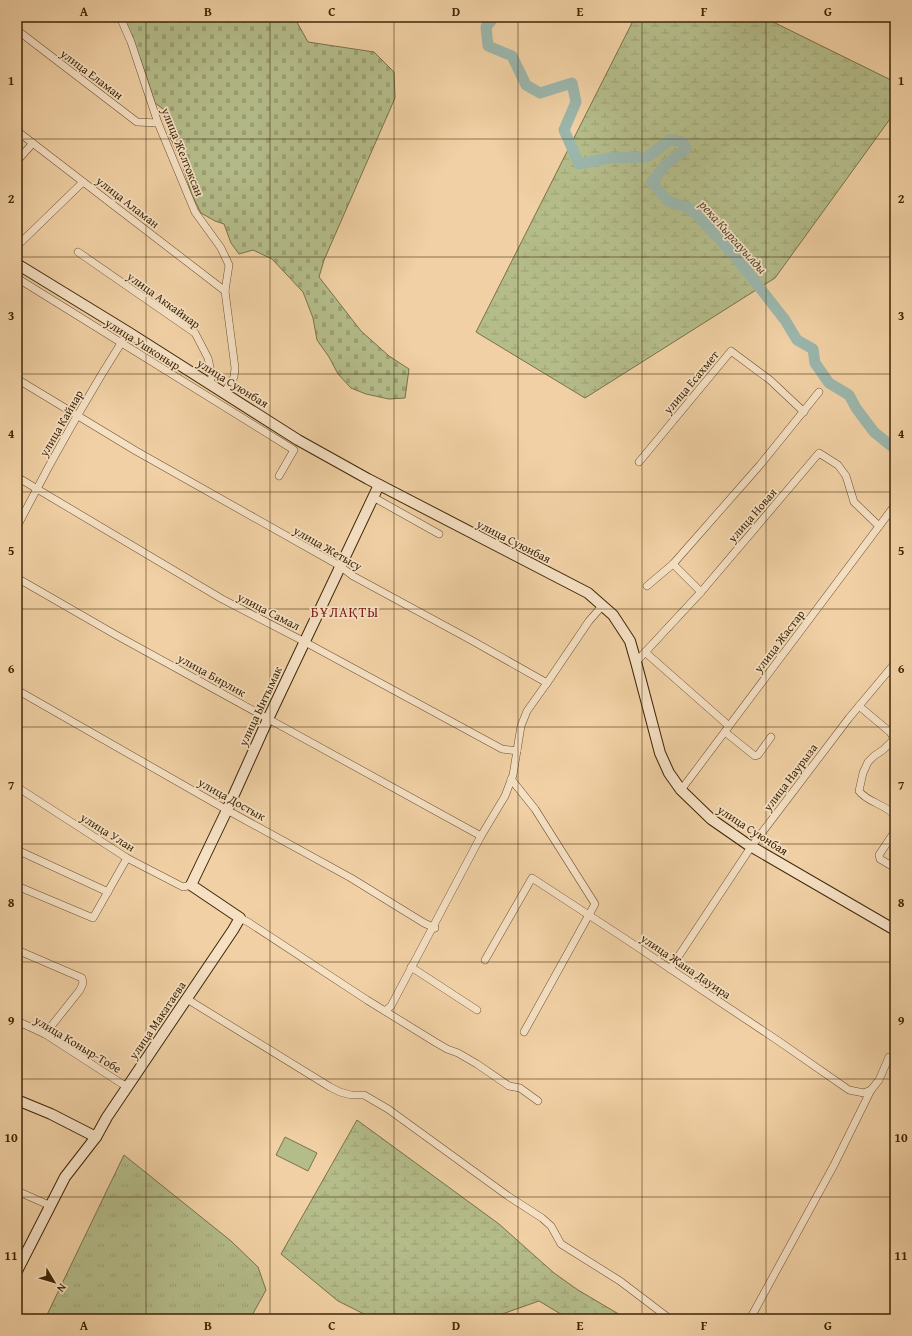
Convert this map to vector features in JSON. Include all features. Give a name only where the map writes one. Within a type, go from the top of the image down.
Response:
[{"type":"main road","name":"улица Суюнбая","points":[[17,264],[208,382],[298,440],[379,485],[588,593],[613,615],[630,641],[660,754],[669,773],[681,790],[711,819],[751,847],[895,930]]},
{"type":"main road","name":"улица Ынтымак","points":[[191,885],[379,485]]},
{"type":"main road","points":[[191,885],[240,918]]},
{"type":"main road","name":"улица Макатаева","points":[[17,1271],[66,1177],[96,1137],[107,1117],[240,918]]},
{"type":"main road","points":[[17,1100],[51,1114],[96,1137]]},
{"type":"street","name":"улица Желтоксан","points":[[120,17],[138,62],[158,123],[195,212],[221,248],[229,265],[225,291],[235,368],[234,377],[224,393]]},
{"type":"street","name":"улица Еламан","points":[[17,30],[137,122],[158,123]]},
{"type":"street","name":"улица Аламан","points":[[17,131],[225,291]]},
{"type":"street","points":[[17,161],[33,143]]},
{"type":"street","points":[[17,246],[83,182]]},
{"type":"street","name":"улица Аккайнар","points":[[78,252],[195,333],[208,358],[212,376],[211,380],[208,382]]},
{"type":"street","name":"улица Ушконыр","points":[[17,278],[294,450],[279,476]]},
{"type":"street","name":"улица Кайнар","points":[[17,527],[36,489],[120,343],[128,332]]},
{"type":"street","name":"улица Есахмет","points":[[639,462],[732,351],[770,380],[804,412]]},
{"type":"street","name":"улица Жетысу","points":[[17,379],[156,462],[340,566],[353,576],[547,683]]},
{"type":"street","points":[[647,586],[673,564],[760,465],[819,392]]},
{"type":"street","name":"улица Новая","points":[[636,662],[701,592],[819,453],[838,465],[846,476],[854,502],[879,526]]},
{"type":"street","name":"улица Самал","points":[[17,477],[222,599],[305,642],[502,749],[517,750]]},
{"type":"street","points":[[373,497],[439,534]]},
{"type":"street","name":"улица Жастар","points":[[681,790],[895,505]]},
{"type":"street","points":[[673,564],[701,592]]},
{"type":"street","name":"улица Бирлик","points":[[17,578],[116,635],[481,836]]},
{"type":"street","points":[[385,1011],[391,1006],[434,928],[481,836],[505,796],[511,779],[521,726],[527,711],[589,621],[603,605]]},
{"type":"street","points":[[645,652],[729,726]]},
{"type":"street","name":"улица Наурыза","points":[[670,969],[751,847],[859,706],[895,663]]},
{"type":"street","name":"улица Достык","points":[[17,690],[227,810],[351,878],[434,928]]},
{"type":"street","points":[[859,706],[890,732],[894,739],[868,762],[859,791],[862,796],[887,809],[895,816]]},
{"type":"street","points":[[724,732],[755,756],[758,755],[771,738]]},
{"type":"street","points":[[511,779],[535,809],[595,904],[524,1032]]},
{"type":"street","name":"улица Улан","points":[[17,787],[127,858],[183,887],[191,885]]},
{"type":"street","points":[[895,831],[879,855],[880,859],[895,868]]},
{"type":"street","points":[[17,850],[108,892]]},
{"type":"street","points":[[17,886],[93,918],[127,858]]},
{"type":"street","name":"улица Жана Дауира","points":[[485,960],[532,878],[777,1040],[849,1090],[864,1093],[871,1090]]},
{"type":"street","points":[[240,918],[435,1042],[477,1064],[509,1086],[520,1088],[538,1102]]},
{"type":"street","points":[[17,950],[82,978],[83,983],[80,990],[45,1034]]},
{"type":"street","points":[[411,968],[477,1010]]},
{"type":"street","points":[[187,999],[330,1087],[351,1095],[364,1095],[388,1109],[444,1148],[508,1196],[542,1218],[551,1226],[561,1244],[620,1281],[670,1319]]},
{"type":"street","name":"улица Коныр-Тобе","points":[[17,1021],[45,1034],[127,1087]]},
{"type":"street","points":[[750,1319],[834,1165],[871,1090],[879,1080],[888,1057],[895,1059]]},
{"type":"street","points":[[17,1191],[51,1206]]},
{"type":"green space","points":[[123,17],[294,17],[308,42],[374,52],[394,72],[395,98],[324,260],[319,277],[361,331],[389,356],[409,369],[405,398],[389,399],[366,394],[351,388],[338,374],[329,357],[317,340],[313,318],[303,292],[272,259],[253,250],[239,254],[231,243],[224,224],[201,213],[192,195],[181,161],[170,137],[170,114],[155,103],[145,72]]},
{"type":"green space","points":[[635,17],[763,17],[895,82],[895,112],[775,278],[585,398],[476,332]]},
{"type":"green space","points":[[357,1120],[499,1224],[554,1273],[578,1290],[627,1319],[569,1319],[539,1301],[488,1319],[374,1319],[338,1301],[281,1254]]},
{"type":"green space","points":[[285,1137],[317,1153],[308,1171],[276,1155]]},
{"type":"green space","points":[[124,1155],[231,1241],[258,1267],[266,1290],[250,1319],[45,1319]]},
{"type":"waterway","name":"река Кыргауылды","points":[[494,17],[486,27],[488,46],[512,56],[526,85],[540,93],[572,83],[576,102],[564,130],[579,164],[609,158],[647,157],[670,140],[683,142],[686,149],[665,165],[652,182],[668,201],[689,208],[700,218],[738,260],[785,320],[797,340],[813,349],[815,363],[829,383],[849,395],[856,408],[874,432],[895,449]]},
{"type":"district","name":"БҰЛАҚТЫ","points":[[345,612]]}]
